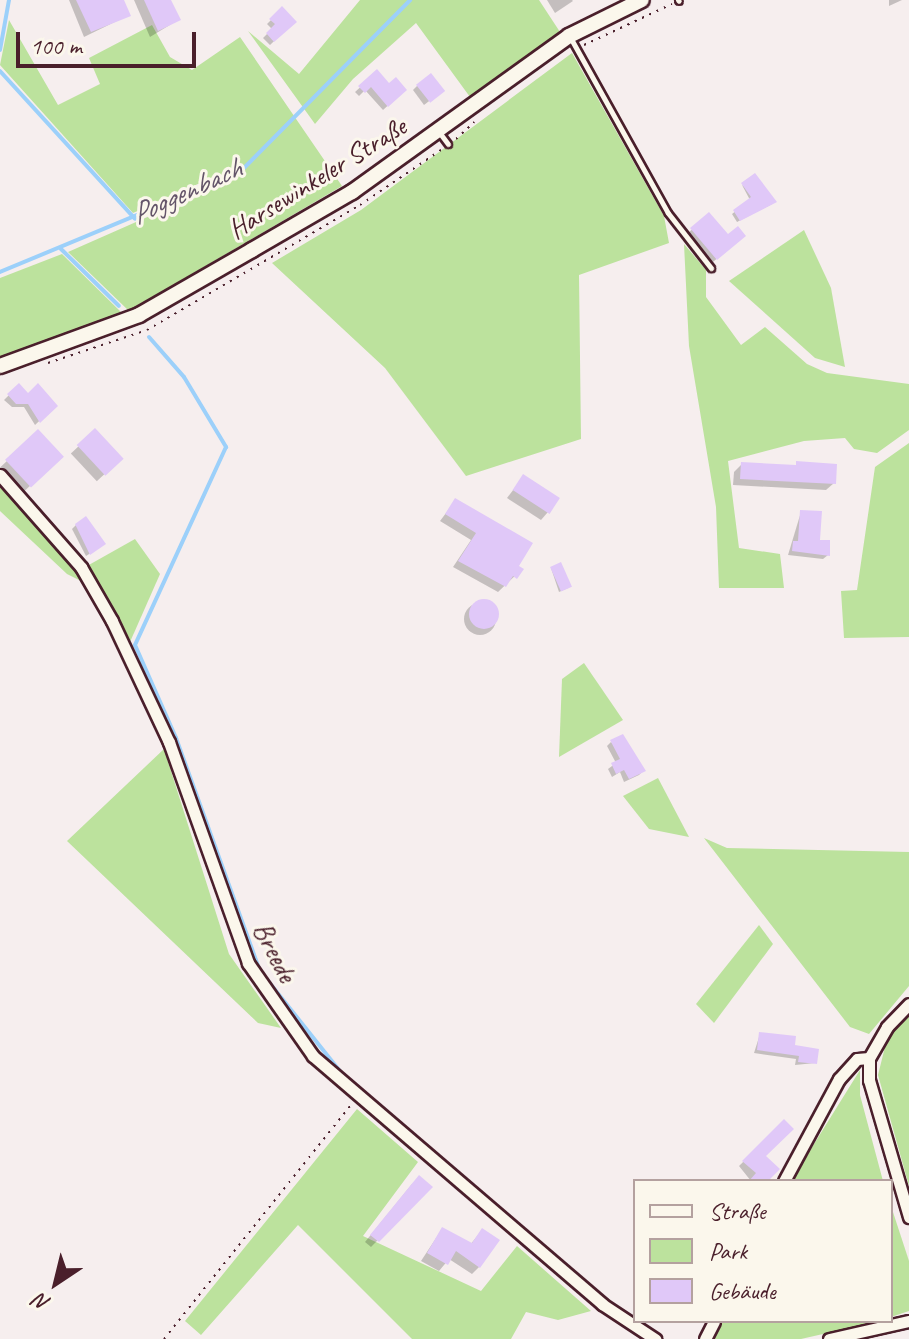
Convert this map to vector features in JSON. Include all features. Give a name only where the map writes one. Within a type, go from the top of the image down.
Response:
[{"type":"street","name":"Harsewinkeler Straße","points":[[0,366],[139,315],[356,198],[444,138],[569,36],[642,0]]},
{"type":"street","name":"Breede","points":[[0,475],[81,567],[124,643],[169,742],[248,963],[313,1056],[357,1097],[602,1304],[655,1339]]},
{"type":"street","points":[[909,1004],[887,1027],[869,1058],[878,1124],[909,1217]]},
{"type":"street","points":[[785,1179],[839,1079],[857,1059],[869,1058]]},
{"type":"street","points":[[829,1339],[909,1321]]},
{"type":"lane","points":[[569,36],[668,213],[711,268]]},
{"type":"path","points":[[164,1339],[357,1097]]},
{"type":"green space","points":[[360,0],[539,0],[560,32],[470,97],[416,23],[353,79],[315,124],[248,31],[299,74]]},
{"type":"green space","points":[[9,20],[58,105],[100,84],[89,58],[152,25],[170,57],[192,70],[240,37],[342,186],[129,311],[68,252],[220,185],[218,175],[133,213],[0,65]]},
{"type":"green space","points":[[572,53],[664,216],[669,243],[579,275],[581,439],[466,476],[385,368],[272,263],[361,210]]},
{"type":"green space","points":[[804,230],[831,288],[845,367],[815,358],[729,281]]},
{"type":"green space","points":[[684,244],[706,270],[706,297],[741,345],[765,327],[807,364],[827,373],[909,384],[909,430],[877,453],[854,449],[845,438],[804,441],[728,461],[739,548],[780,554],[784,588],[719,588],[716,507],[689,346]]},
{"type":"green space","points":[[62,254],[123,314],[0,358],[0,278]]},
{"type":"green space","points":[[909,443],[909,637],[844,638],[841,591],[857,590],[875,467]]},
{"type":"green space","points":[[0,483],[73,564],[83,582],[67,574],[0,511]]},
{"type":"green space","points":[[135,539],[160,574],[130,642],[87,566]]},
{"type":"green space","points":[[584,663],[623,720],[559,757],[562,679]]},
{"type":"green space","points":[[164,749],[229,954],[281,1028],[258,1023],[67,841]]},
{"type":"green space","points":[[658,778],[689,837],[649,829],[623,796]]},
{"type":"green space","points":[[704,838],[727,848],[909,852],[909,986],[869,1034],[850,1027]]},
{"type":"green space","points":[[759,925],[773,944],[714,1023],[696,1004]]},
{"type":"green space","points":[[909,1012],[909,1186],[878,1075],[887,1039]]},
{"type":"green space","points":[[860,1070],[860,1095],[882,1179],[792,1179]]},
{"type":"green space","points":[[357,1109],[418,1162],[363,1236],[481,1291],[517,1246],[591,1311],[558,1320],[526,1312],[511,1339],[412,1339],[298,1225],[201,1335],[185,1321]]},
{"type":"green space","points":[[893,1212],[909,1261],[909,1311],[893,1316]]},
{"type":"green space","points":[[720,1323],[871,1323],[801,1339],[712,1339]]},
{"type":"building","points":[[76,0],[124,0],[131,16],[91,32]]},
{"type":"building","points":[[144,0],[171,0],[181,20],[158,31]]},
{"type":"building","points":[[282,6],[297,22],[274,42],[266,33],[275,24],[269,19]]},
{"type":"building","points":[[377,69],[389,83],[396,77],[407,90],[388,107],[371,87],[365,93],[358,86]]},
{"type":"building","points":[[431,73],[445,91],[430,103],[416,85]]},
{"type":"building","points":[[755,173],[777,202],[740,221],[733,210],[751,197],[741,183]]},
{"type":"building","points":[[709,212],[728,234],[738,226],[746,236],[717,260],[690,228]]},
{"type":"building","points":[[19,383],[28,393],[38,383],[58,406],[40,423],[28,404],[16,404],[7,394]]},
{"type":"building","points":[[95,428],[124,459],[105,476],[77,445]]},
{"type":"building","points":[[38,429],[64,457],[31,487],[5,460]]},
{"type":"building","points":[[796,461],[837,464],[836,484],[740,479],[741,462],[796,465]]},
{"type":"building","points":[[523,474],[560,498],[550,514],[513,490]]},
{"type":"building","points":[[455,498],[533,543],[519,566],[524,569],[517,579],[513,576],[506,587],[458,561],[476,533],[445,514]]},
{"type":"building","points":[[800,510],[822,511],[820,540],[830,540],[830,556],[792,551],[793,541],[798,541]]},
{"type":"building","points":[[86,516],[106,544],[90,555],[75,524]]},
{"type":"building","points":[[561,562],[572,587],[561,592],[550,567]]},
{"type":"building","points":[[484,599],[495,603],[499,614],[495,625],[484,629],[473,625],[469,614],[473,603]]},
{"type":"building","points":[[623,734],[646,771],[629,779],[624,770],[616,774],[611,763],[620,759],[610,740]]},
{"type":"building","points":[[759,1032],[796,1036],[795,1045],[819,1049],[817,1064],[798,1062],[799,1056],[757,1050]]},
{"type":"building","points":[[784,1119],[794,1129],[766,1156],[780,1169],[770,1179],[751,1179],[756,1173],[742,1161]]},
{"type":"building","points":[[419,1175],[433,1187],[379,1242],[370,1235]]},
{"type":"building","points":[[442,1227],[472,1243],[482,1228],[500,1240],[480,1268],[456,1251],[448,1265],[427,1253]]},
{"type":"waterway","points":[[0,50],[9,0]]},
{"type":"waterway","name":"Poggenbach","points":[[0,272],[240,172],[410,0]]},
{"type":"waterway","points":[[0,71],[135,219]]},
{"type":"waterway","points":[[61,249],[119,306]]},
{"type":"waterway","points":[[149,337],[184,377],[226,447],[135,645],[176,738],[260,971],[343,1075]]}]
